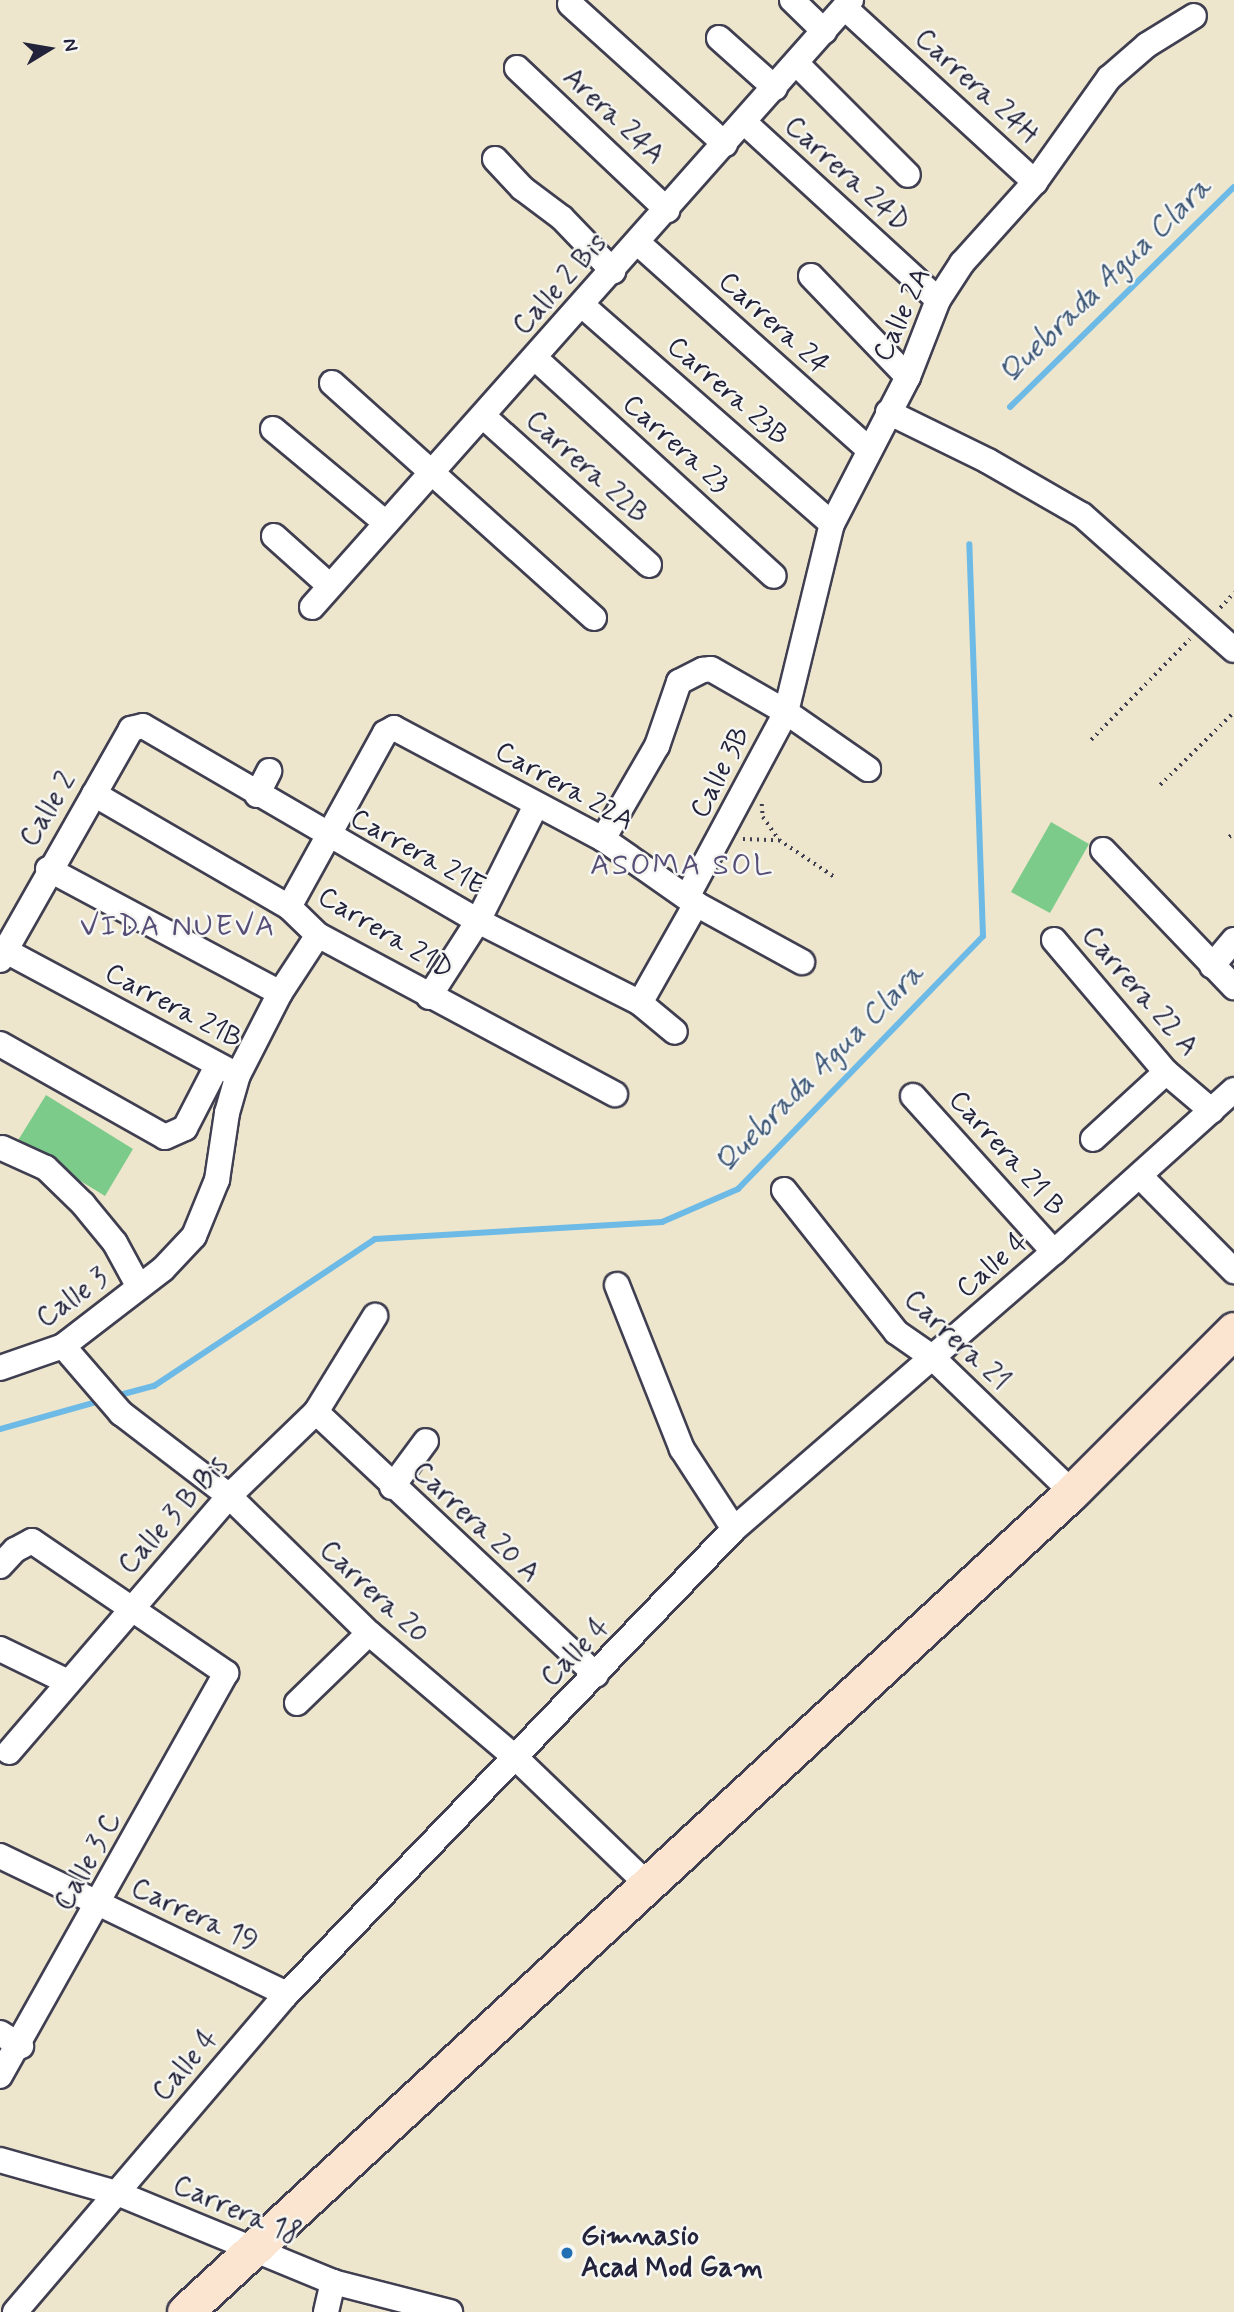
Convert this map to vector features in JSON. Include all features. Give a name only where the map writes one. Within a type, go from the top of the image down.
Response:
[{"type":"street","points":[[792,0],[824,31]]},
{"type":"street","points":[[570,4],[725,144]]},
{"type":"street","name":"Calle 2 Bis","points":[[312,607],[848,4]]},
{"type":"street","name":"Carrera 24H","points":[[848,4],[1035,182]]},
{"type":"street","name":"Calle 2A","points":[[786,712],[832,524],[868,449],[908,377],[938,300],[962,263],[1035,182],[1110,78],[1147,45],[1194,16]]},
{"type":"street","points":[[719,37],[775,88]]},
{"type":"street","points":[[796,63],[908,175]]},
{"type":"street","name":"Arera 24A","points":[[517,68],[667,210]]},
{"type":"street","name":"Carrera 24D","points":[[744,122],[938,300]]},
{"type":"street","points":[[495,159],[522,188],[562,218],[613,271]]},
{"type":"street","name":"Carrera 24","points":[[638,243],[868,449]]},
{"type":"street","points":[[811,276],[908,377]]},
{"type":"street","name":"Carrera 23B","points":[[582,305],[832,524]]},
{"type":"street","name":"Carrera 23","points":[[535,358],[774,576]]},
{"type":"street","points":[[332,383],[434,470],[594,618]]},
{"type":"street","points":[[888,412],[988,461],[1082,515],[1206,622],[1234,650]]},
{"type":"street","name":"Carrera 22B","points":[[483,416],[649,565]]},
{"type":"street","points":[[273,429],[386,523]]},
{"type":"street","points":[[274,536],[330,586]]},
{"type":"street","points":[[603,839],[657,747],[678,682],[711,669],[786,712],[868,769]]},
{"type":"street","name":"Calle 3B","points":[[639,1003],[786,712]]},
{"type":"street","name":"Carrera 21E","points":[[131,729],[143,726],[328,837],[478,921],[639,1003],[675,1032]]},
{"type":"street","name":"Calle 2","points":[[3,956],[48,869],[131,729]]},
{"type":"street","name":"Carrera 22A","points":[[328,837],[385,733],[404,730],[536,805],[603,839],[692,900],[802,962]]},
{"type":"street","points":[[257,795],[270,771]]},
{"type":"street","name":"Carrera 21D","points":[[94,794],[289,907],[318,935],[429,997],[615,1094]]},
{"type":"street","points":[[429,997],[478,921],[536,805]]},
{"type":"street","points":[[289,907],[328,837]]},
{"type":"street","points":[[1103,850],[1234,987]]},
{"type":"street","points":[[48,869],[279,993]]},
{"type":"street","points":[[0,1044],[165,1137],[185,1128],[228,1071],[318,935]]},
{"type":"street","name":"Carrera 22 A","points":[[1054,940],[1166,1072],[1212,1111]]},
{"type":"street","points":[[1212,966],[1234,940]]},
{"type":"street","name":"Carrera 21B","points":[[3,956],[228,1071]]},
{"type":"street","name":"Calle 3","points":[[0,1368],[68,1354],[194,1236],[209,1208],[228,1071]]},
{"type":"street","points":[[1093,1139],[1166,1072]]},
{"type":"street","name":"Calle 4","points":[[15,2312],[286,1994],[734,1529],[1055,1252],[1234,1090]]},
{"type":"street","name":"Carrera 21 B","points":[[913,1096],[1055,1252]]},
{"type":"street","points":[[2,1148],[46,1168],[83,1204],[115,1243],[139,1287]]},
{"type":"street","points":[[1140,1176],[1234,1271]]},
{"type":"street","name":"Carrera 21","points":[[784,1190],[895,1332],[932,1357],[1072,1492]]},
{"type":"street","points":[[617,1285],[682,1449],[734,1529]]},
{"type":"street","name":"Calle 3 B Bis","points":[[9,1752],[66,1681],[80,1674],[133,1606],[229,1496],[316,1412],[374,1316]]},
{"type":"street","points":[[185,2312],[253,2252],[645,1882],[1072,1492],[1234,1330]]},
{"type":"street","name":"Carrera 20","points":[[68,1354],[121,1413],[229,1496],[369,1633],[516,1758],[645,1882]]},
{"type":"street","name":"Carrera 20 A","points":[[316,1412],[392,1487],[596,1675]]},
{"type":"street","points":[[392,1487],[426,1441]]},
{"type":"street","points":[[0,1566],[15,1550],[32,1541],[133,1606]]},
{"type":"street","name":"Calle 3 C","points":[[0,2076],[10,2040],[100,1905],[226,1673],[133,1606]]},
{"type":"street","points":[[298,1703],[369,1633]]},
{"type":"street","points":[[0,1649],[54,1679],[66,1681]]},
{"type":"street","name":"Carrera 19","points":[[0,1856],[286,1994]]},
{"type":"street","name":"Carrera 18","points":[[0,2160],[117,2193],[253,2252],[333,2282],[450,2312]]},
{"type":"street","points":[[326,2312],[333,2282]]},
{"type":"path","points":[[1091,740],[1234,593]]},
{"type":"path","points":[[1160,785],[1234,712]]},
{"type":"path","points":[[751,780],[763,817],[779,840],[836,878]]},
{"type":"path","points":[[1229,837],[1234,833]]},
{"type":"path","points":[[720,842],[779,840]]},
{"type":"green space","points":[[1051,822],[1089,844],[1050,913],[1011,892]]},
{"type":"green space","points":[[46,1095],[133,1149],[105,1196],[17,1142]]},
{"type":"waterway","name":"Quebrada Agua Clara","points":[[1010,407],[1234,187]]},
{"type":"waterway","name":"Quebrada Agua Clara","points":[[116,1396],[154,1386],[375,1239],[662,1222],[738,1189],[983,936],[969,544]]},
{"type":"waterway","name":"Quebrada Agua Clara","points":[[0,1429],[103,1400]]},
{"type":"place","name":"Gimnasio Acad Mod Gam","points":[[567,2253]]},
{"type":"district","name":"ASOMA SOL","points":[[682,866]]},
{"type":"district","name":"VIDA NUEVA","points":[[178,927]]}]
